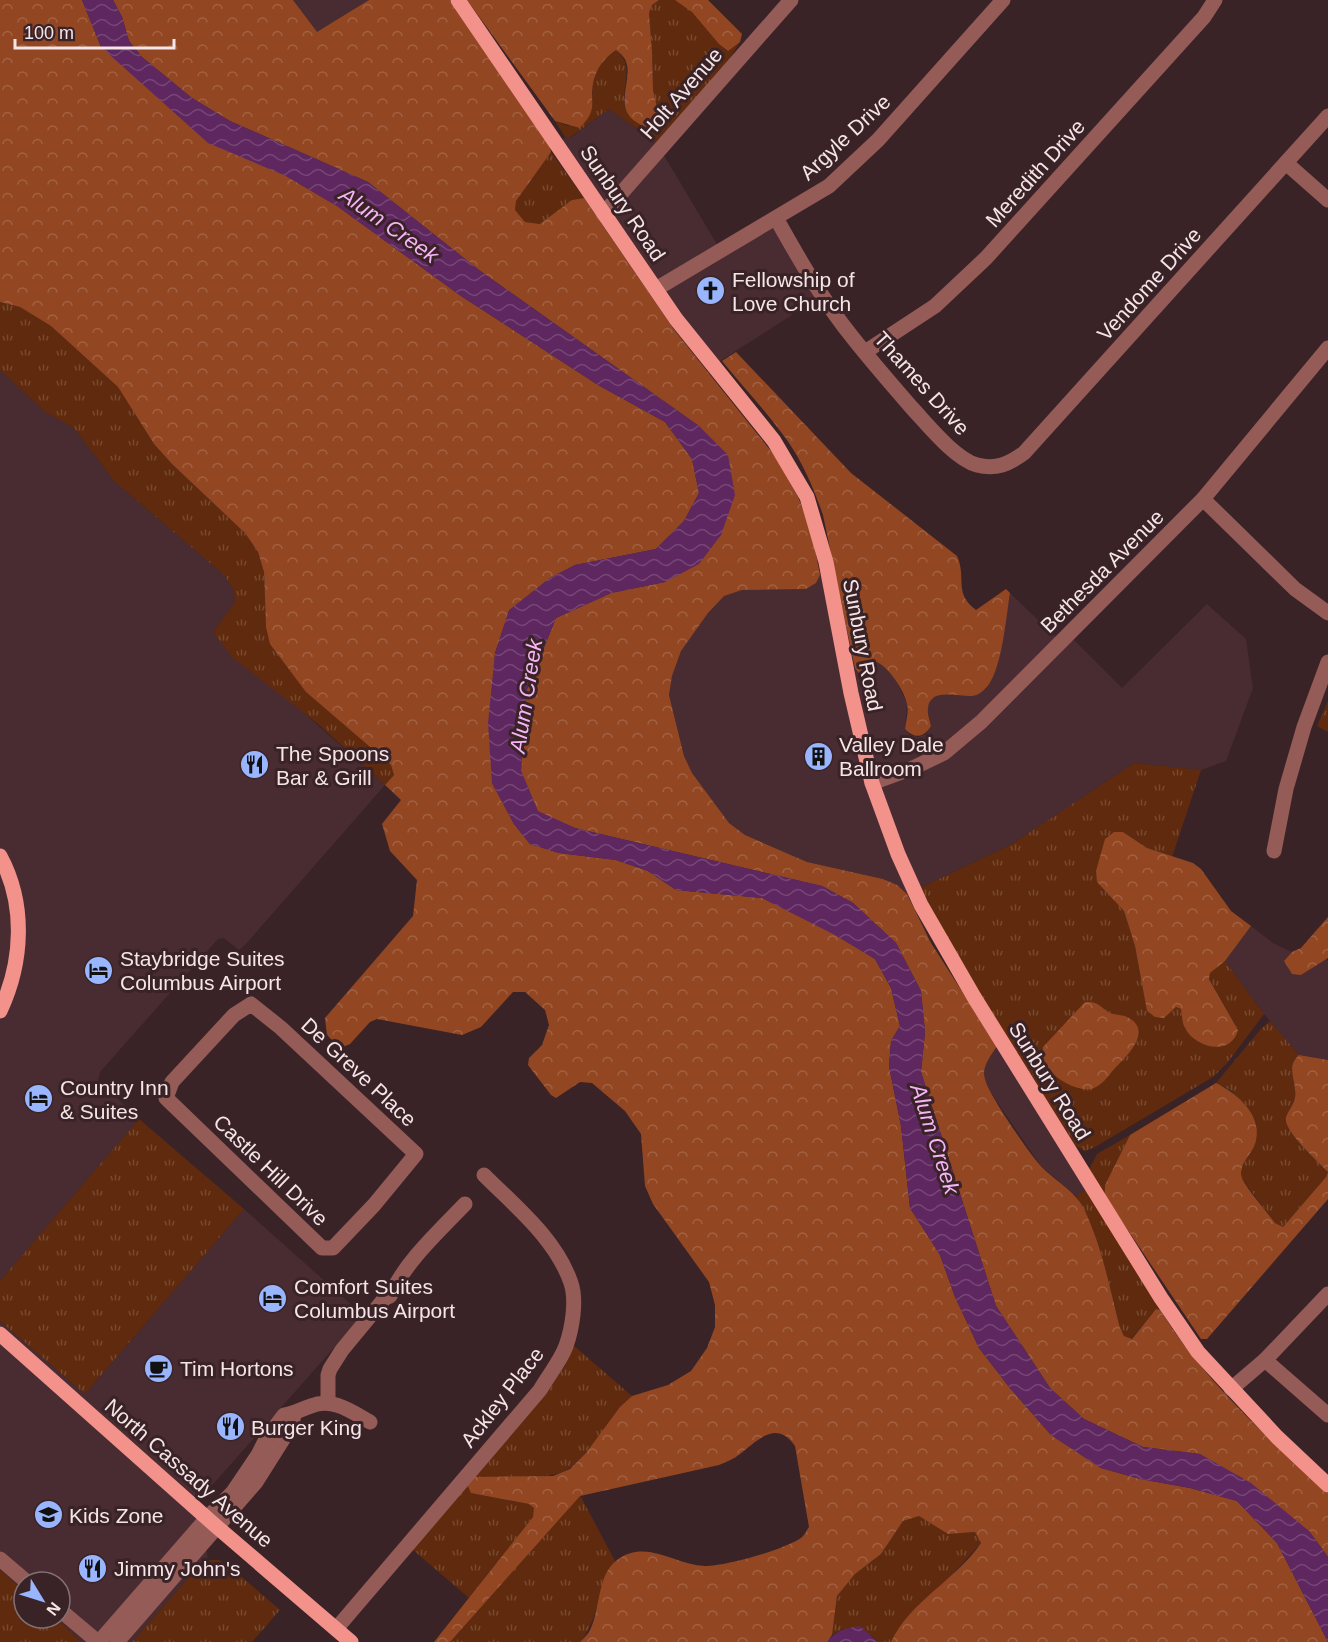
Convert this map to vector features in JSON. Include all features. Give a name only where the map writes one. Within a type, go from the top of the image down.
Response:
[{"type":"main road","name":"Sunbury Road","points":[[458,0],[676,319],[774,441],[807,497],[826,562],[850,693],[872,783],[898,854],[921,905],[974,997],[1161,1298],[1198,1352],[1276,1437],[1328,1485]]},
{"type":"main road","points":[[0,856],[12,886],[18,919],[15,970],[0,1011]]},
{"type":"main road","name":"North Cassady Avenue","points":[[2,1338],[351,1642]]},
{"type":"street","name":"Holt Avenue","points":[[603,214],[791,0]]},
{"type":"street","name":"Argyle Drive","points":[[656,289],[829,186],[878,140],[1003,0]]},
{"type":"street","name":"Meredith Drive","points":[[865,352],[935,306],[986,258],[1204,17],[1215,0]]},
{"type":"street","name":"Vendome Drive","points":[[993,467],[1010,464],[1024,453],[1328,116]]},
{"type":"street","points":[[1286,163],[1328,200]]},
{"type":"street","name":"Thames Drive","points":[[776,218],[807,271],[852,337],[928,426],[961,456],[976,465],[993,467]]},
{"type":"street","name":"Bethesda Avenue","points":[[872,783],[913,768],[944,753],[981,722],[1203,499],[1328,348]]},
{"type":"street","points":[[1203,499],[1295,588],[1328,613]]},
{"type":"street","points":[[1274,851],[1286,789],[1304,727],[1328,662]]},
{"type":"street","name":"Castle Hill Drive","points":[[250,1004],[234,1015],[172,1082],[166,1098],[322,1248],[333,1248],[337,1245],[374,1205]]},
{"type":"street","name":"De Greve Place","points":[[250,1004],[281,1028],[416,1154],[374,1205]]},
{"type":"street","name":"Ackley Place","points":[[336,1629],[540,1390],[565,1349],[573,1323],[572,1284],[555,1249],[526,1216],[484,1175]]},
{"type":"street","points":[[328,1403],[328,1375],[342,1350],[385,1298],[390,1296],[394,1287],[425,1246],[465,1204]]},
{"type":"street","points":[[1231,1389],[1265,1360],[1328,1294]]},
{"type":"street","points":[[1265,1360],[1328,1415]]},
{"type":"street","points":[[117,1642],[212,1523],[258,1455],[267,1437],[284,1415],[294,1414],[313,1405],[328,1403],[341,1405],[370,1422]]},
{"type":"street","points":[[72,1620],[98,1642],[212,1523]]},
{"type":"street","points":[[0,1559],[13,1570]]},
{"type":"shaded area","points":[[293,0],[369,0],[317,33]]},
{"type":"shaded area","points":[[609,109],[656,142],[721,251],[779,218],[825,294],[706,370],[675,331],[552,152],[565,137],[570,138]]},
{"type":"shaded area","points":[[0,370],[45,412],[74,428],[114,481],[225,576],[233,589],[235,602],[213,632],[385,785],[245,945],[239,950],[224,938],[218,939],[100,1072],[98,1080],[139,1119],[0,1281]]},
{"type":"shaded area","points":[[835,571],[876,662],[882,664],[894,677],[907,703],[905,729],[910,735],[918,737],[926,734],[931,726],[927,708],[931,699],[940,694],[974,696],[986,689],[998,661],[1010,593],[1063,644],[1071,637],[1122,688],[1207,604],[1246,639],[1253,688],[1226,761],[1201,770],[1134,763],[1012,844],[907,894],[897,885],[883,879],[807,862],[745,835],[729,823],[692,773],[684,756],[669,695],[672,676],[681,651],[723,596],[742,590],[806,589],[816,583],[820,575]]},
{"type":"shaded area","points":[[1251,926],[1273,943],[1292,952],[1284,961],[1301,975],[1326,959],[1328,961],[1328,1060],[1299,1055],[1264,1014],[1225,961]]},
{"type":"shaded area","points":[[1009,1038],[1097,1183],[1076,1196],[1040,1165],[991,1093],[984,1078],[985,1065],[997,1046]]},
{"type":"shaded area","points":[[244,1209],[363,1315],[199,1500],[208,1560],[199,1566],[132,1642],[81,1642],[68,1630],[72,1630],[72,1570],[12,1570],[12,1580],[0,1570],[0,1321],[85,1394]]},
{"type":"green space","points":[[0,0],[82,0],[101,47],[286,176],[337,206],[461,296],[598,385],[665,422],[692,459],[699,493],[684,521],[656,549],[575,565],[550,578],[509,611],[495,653],[492,783],[514,824],[530,844],[559,853],[616,860],[648,871],[676,890],[762,898],[833,933],[875,959],[891,988],[900,1026],[891,1041],[889,1066],[901,1126],[910,1208],[940,1255],[955,1297],[979,1348],[1051,1435],[1101,1468],[1237,1501],[1277,1543],[1328,1642],[891,1642],[899,1627],[910,1614],[971,1556],[981,1543],[975,1532],[948,1534],[919,1516],[903,1521],[881,1554],[855,1574],[837,1596],[832,1635],[827,1642],[580,1642],[593,1624],[605,1575],[617,1560],[628,1554],[650,1552],[705,1566],[768,1552],[793,1543],[802,1537],[809,1527],[795,1446],[788,1438],[774,1433],[761,1438],[735,1457],[719,1465],[580,1496],[450,1642],[434,1642],[533,1517],[534,1508],[529,1504],[471,1493],[467,1484],[472,1477],[553,1476],[570,1469],[586,1453],[620,1407],[632,1396],[668,1385],[691,1371],[707,1348],[715,1327],[715,1305],[709,1282],[653,1204],[645,1186],[641,1134],[625,1111],[592,1083],[580,1082],[556,1098],[551,1095],[528,1065],[529,1058],[542,1045],[549,1025],[545,1010],[525,992],[513,992],[481,1027],[462,1035],[377,1019],[370,1022],[350,1044],[340,1048],[327,1035],[325,1018],[413,916],[417,880],[390,851],[382,824],[401,800],[385,785],[394,775],[391,765],[306,692],[270,644],[266,627],[264,572],[258,552],[245,533],[154,444],[118,387],[51,326],[20,307],[0,302]]},
{"type":"green space","points":[[113,0],[293,0],[317,32],[369,0],[450,0],[550,145],[551,152],[516,201],[515,210],[525,222],[540,224],[572,200],[584,198],[675,331],[775,456],[798,497],[811,528],[820,575],[816,583],[806,589],[742,590],[724,596],[708,613],[681,651],[672,676],[669,695],[684,756],[692,773],[729,823],[745,835],[807,862],[883,879],[897,885],[907,894],[931,943],[997,1046],[984,1070],[985,1079],[993,1097],[1039,1164],[1075,1196],[1084,1209],[1101,1253],[1124,1336],[1132,1339],[1156,1309],[1160,1310],[1177,1336],[1216,1384],[1282,1451],[1328,1493],[1328,1557],[1309,1531],[1200,1454],[1143,1447],[1084,1419],[1050,1388],[996,1306],[921,1072],[925,1032],[921,991],[896,943],[853,903],[822,886],[575,828],[538,812],[521,771],[526,692],[556,618],[611,593],[665,582],[721,535],[699,426],[479,270],[368,182],[230,121],[192,98],[142,57],[129,41],[122,17]]},
{"type":"green space","points":[[467,0],[659,0],[652,5],[649,13],[653,90],[659,116],[653,127],[644,126],[629,116],[625,102],[627,65],[623,56],[616,50],[602,63],[596,74],[592,110],[580,128],[555,121]]},
{"type":"green space","points":[[659,0],[674,0],[688,8],[727,51],[740,42],[726,64],[656,142],[609,109],[569,138],[565,137],[555,121],[568,126],[592,111],[595,76],[602,63],[616,50],[626,66],[624,103],[626,111],[632,119],[644,127],[659,116],[653,90],[649,13],[652,4]]},
{"type":"green space","points":[[675,0],[708,0],[742,34],[740,42],[728,51],[719,44],[692,12]]},
{"type":"green space","points":[[551,152],[584,198],[572,200],[541,224],[525,222],[515,210],[516,201]]},
{"type":"green space","points":[[0,302],[20,307],[51,326],[118,387],[154,444],[245,533],[258,552],[264,572],[266,627],[306,692],[391,765],[394,775],[385,785],[318,724],[233,658],[213,632],[235,602],[233,589],[225,576],[114,481],[74,428],[45,412],[0,370]]},
{"type":"green space","points":[[736,352],[851,473],[957,556],[963,591],[969,604],[976,610],[1006,589],[1010,593],[999,659],[990,682],[984,690],[975,695],[946,694],[934,697],[928,708],[931,726],[922,735],[915,736],[905,729],[908,710],[906,699],[886,668],[876,662],[865,678],[855,668],[820,505],[803,467],[787,440],[722,361]]},
{"type":"green space","points":[[1328,701],[1328,732],[1317,726]]},
{"type":"green space","points":[[1134,763],[1201,770],[1172,857],[1147,848],[1123,832],[1097,882],[1124,911],[1135,946],[1147,1011],[1155,1017],[1176,1007],[1181,1009],[1185,1029],[1238,1030],[1209,978],[1210,973],[1225,961],[1264,1014],[1228,1062],[1213,1077],[1085,1151],[1076,1146],[954,952],[920,888],[1012,844]]},
{"type":"green space","points":[[1114,832],[1123,832],[1147,848],[1193,863],[1201,869],[1231,911],[1251,926],[1225,961],[1210,973],[1209,979],[1238,1030],[1228,1044],[1213,1047],[1197,1041],[1184,1026],[1181,1009],[1176,1007],[1164,1018],[1155,1017],[1147,1011],[1135,946],[1124,911],[1097,882],[1096,871],[1105,839]]},
{"type":"green space","points":[[1328,917],[1328,958],[1301,975],[1292,974],[1284,961],[1292,952],[1301,948]]},
{"type":"green space","points":[[1085,1002],[1098,1004],[1113,1014],[1122,1015],[1135,1022],[1138,1036],[1126,1057],[1101,1083],[1095,1088],[1083,1089],[1065,1083],[1051,1072],[1042,1052],[1043,1047]]},
{"type":"green space","points":[[1270,1021],[1299,1055],[1292,1067],[1295,1098],[1286,1117],[1286,1123],[1295,1137],[1328,1172],[1283,1227],[1275,1223],[1242,1179],[1242,1166],[1255,1144],[1232,1091],[1216,1083]]},
{"type":"green space","points":[[1299,1055],[1328,1060],[1328,1172],[1289,1130],[1286,1123],[1286,1117],[1295,1098],[1292,1067]]},
{"type":"green space","points":[[1216,1083],[1233,1093],[1247,1107],[1256,1124],[1255,1144],[1241,1173],[1252,1194],[1275,1223],[1283,1227],[1328,1172],[1328,1199],[1207,1339],[1201,1339],[1105,1196],[1105,1185],[1130,1135]]},
{"type":"green space","points":[[139,1119],[244,1209],[85,1394],[0,1321],[0,1281]]},
{"type":"green space","points":[[1130,1135],[1105,1185],[1105,1196],[1089,1170],[1097,1154]]},
{"type":"green space","points":[[1087,1189],[1160,1310],[1156,1309],[1131,1339],[1124,1336],[1120,1328],[1097,1243],[1076,1196]]},
{"type":"green space","points":[[573,1345],[632,1396],[592,1446],[568,1469],[536,1477],[472,1477],[555,1380],[565,1366]]},
{"type":"green space","points":[[467,1484],[472,1493],[529,1504],[535,1508],[533,1517],[469,1598],[412,1549]]},
{"type":"green space","points":[[580,1495],[615,1561],[609,1571],[591,1624],[580,1642],[450,1642]]},
{"type":"green space","points":[[919,1516],[948,1534],[975,1532],[981,1543],[891,1642],[878,1642],[872,1636],[843,1629],[832,1635],[837,1596],[855,1574],[881,1554],[903,1521]]},
{"type":"green space","points":[[208,1560],[219,1560],[227,1564],[280,1610],[252,1642],[132,1642],[199,1566]]},
{"type":"green space","points":[[0,1570],[12,1580],[12,1630],[68,1630],[81,1642],[0,1642]]},
{"type":"water","name":"Alum Creek","points":[[82,0],[113,0],[122,17],[129,41],[142,57],[192,98],[230,121],[368,182],[479,270],[699,426],[728,455],[735,495],[721,535],[699,564],[665,582],[611,593],[556,618],[526,692],[521,771],[538,811],[575,828],[822,886],[853,903],[896,943],[921,991],[925,1032],[921,1072],[996,1306],[1050,1388],[1084,1419],[1143,1447],[1200,1454],[1251,1483],[1309,1531],[1328,1557],[1328,1642],[1277,1543],[1237,1501],[1101,1468],[1051,1435],[979,1348],[955,1297],[940,1255],[910,1208],[901,1126],[889,1066],[891,1041],[900,1026],[891,988],[875,959],[833,934],[762,898],[676,890],[648,871],[616,860],[559,853],[530,844],[514,824],[492,783],[488,723],[495,653],[509,610],[550,578],[575,565],[656,549],[684,521],[699,493],[692,459],[665,422],[598,385],[461,296],[337,206],[286,176],[208,143],[101,47]]},
{"type":"water","points":[[860,1626],[878,1642],[827,1642],[842,1630]]},
{"type":"place","name":"Fellowship of Love Church","points":[[711,291]]},
{"type":"place","name":"Valley Dale Ballroom","points":[[818,756]]},
{"type":"place","name":"The Spoons Bar & Grill","points":[[255,765]]},
{"type":"place","name":"Staybridge Suites Columbus Airport","points":[[99,970]]},
{"type":"place","name":"Country Inn & Suites","points":[[39,1099]]},
{"type":"place","name":"Comfort Suites Columbus Airport","points":[[273,1298]]},
{"type":"place","name":"Tim Hortons","points":[[159,1368]]},
{"type":"place","name":"Burger King","points":[[230,1427]]},
{"type":"place","name":"Kids Zone","points":[[48,1515]]},
{"type":"place","name":"Jimmy John's","points":[[93,1568]]}]
